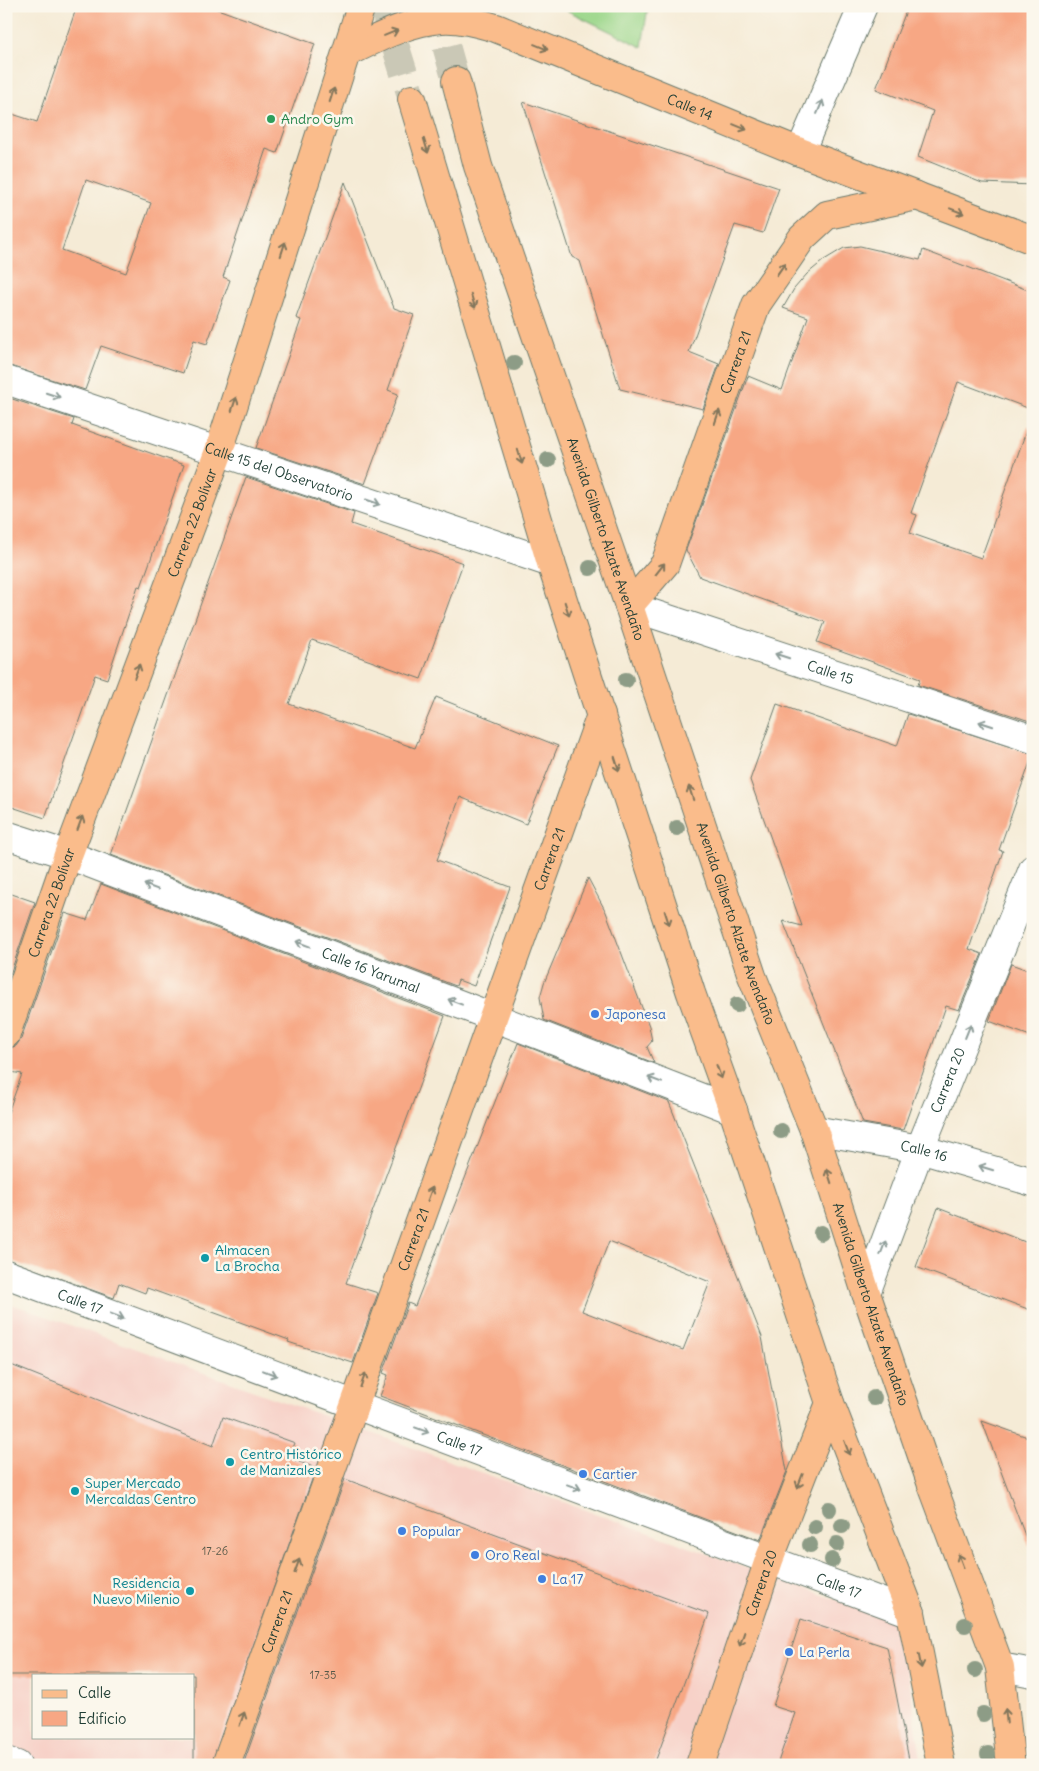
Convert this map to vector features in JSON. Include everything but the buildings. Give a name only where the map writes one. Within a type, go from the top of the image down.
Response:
[{"type":"main road","name":"Carrera 22 Bolívar","points":[[6,1034],[68,855],[219,451],[361,6]]},
{"type":"main road","name":"Calle 14","points":[[347,54],[375,39],[407,26],[441,19],[471,21],[496,17],[800,152],[1033,240]]},
{"type":"main road","name":"Avenida Gilberto Alzate Avendaño","points":[[456,81],[478,166],[629,606],[752,976],[814,1130],[866,1293],[931,1482],[1000,1666],[1011,1765]]},
{"type":"main road","points":[[412,99],[552,563],[691,993],[733,1110],[830,1403],[911,1613],[941,1765]]},
{"type":"main road","name":"Carrera 21","points":[[629,606],[665,564],[756,306],[802,238],[827,215],[917,196]]},
{"type":"main road","name":"Carrera 21","points":[[226,1765],[601,715]]},
{"type":"main road","name":"Carrera 20","points":[[700,1765],[769,1560],[830,1403]]},
{"type":"street","points":[[800,152],[863,6]]},
{"type":"street","name":"Calle 15 del Observatorio","points":[[6,380],[552,563]]},
{"type":"street","name":"Calle 15","points":[[629,606],[1033,739]]},
{"type":"street","name":"Calle 16 Yarumal","points":[[6,835],[68,855],[493,1016],[733,1110]]},
{"type":"street","name":"Carrera 20","points":[[866,1293],[920,1149],[1033,869]]},
{"type":"street","name":"Calle 16","points":[[814,1130],[920,1149],[1033,1182]]},
{"type":"street","name":"Calle 17","points":[[6,1274],[911,1613]]},
{"type":"street","points":[[1000,1666],[1033,1673]]},
{"type":"street","points":[[6,1761],[17,1765]]},
{"type":"shaded area","name":"Centro Histórico de Manizales","points":[[6,1302],[901,1623],[922,1765],[6,1765]]},
{"type":"green space","points":[[558,6],[648,6],[642,47]]},
{"type":"tunnel","points":[[383,6],[412,99]]},
{"type":"tunnel","points":[[435,6],[456,81]]},
{"type":"place","name":"Andro Gym","points":[[271,119]]},
{"type":"place","name":"Japonesa","points":[[595,1014]]},
{"type":"place","name":"Almacen La Brocha","points":[[205,1258]]},
{"type":"place","name":"Centro Histórico de Manizales","points":[[230,1462]]},
{"type":"place","name":"Cartier","points":[[583,1474]]},
{"type":"place","name":"Super Mercado Mercaldas Centro","points":[[75,1491]]},
{"type":"place","name":"Popular","points":[[402,1531]]},
{"type":"place","name":"Oro Real","points":[[475,1555]]},
{"type":"place","name":"La 17","points":[[542,1579]]},
{"type":"place","name":"Residencia Nuevo Milenio","points":[[190,1591]]},
{"type":"place","name":"La Perla","points":[[789,1652]]}]
